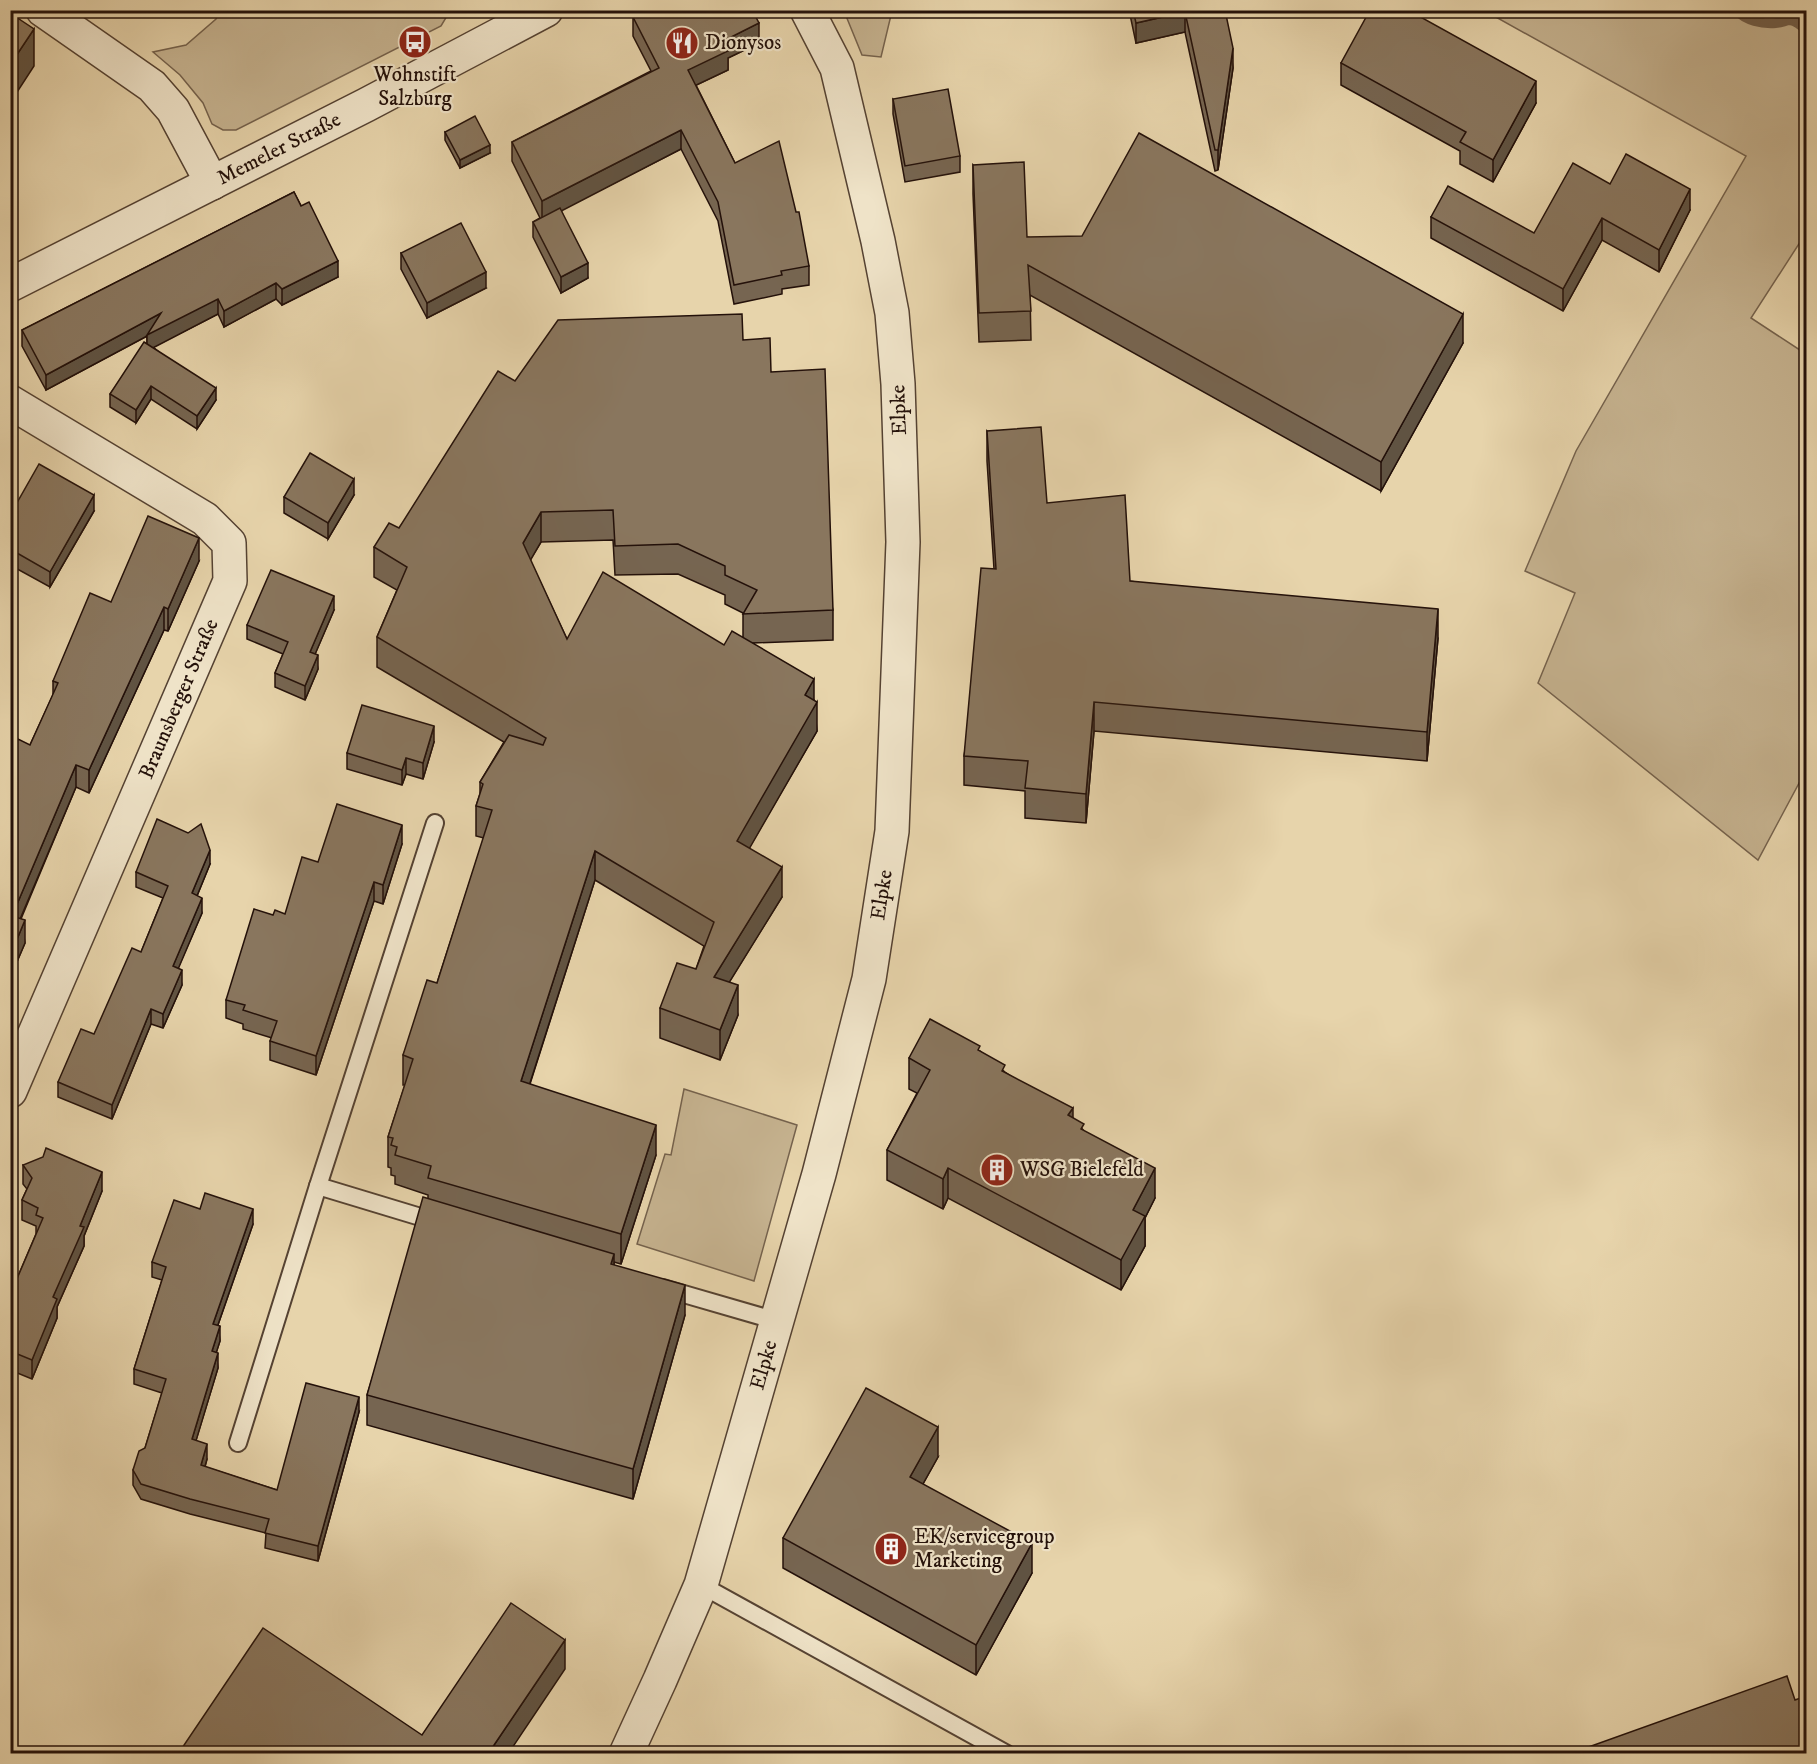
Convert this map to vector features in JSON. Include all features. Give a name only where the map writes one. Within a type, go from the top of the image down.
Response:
[{"type":"street","points":[[43,10],[152,86],[174,110],[212,183]]},
{"type":"street","name":"Elpke","points":[[626,1754],[701,1585],[777,1322],[819,1174],[869,979],[892,831],[903,542],[898,384],[892,313],[878,240],[837,68],[807,10]]},
{"type":"street","name":"Memeler Straße","points":[[10,285],[212,183],[524,16]]},
{"type":"street","name":"Braunsberger Straße","points":[[10,402],[206,519],[229,543],[230,580],[10,1091]]},
{"type":"lane","points":[[238,1443],[435,823]]},
{"type":"lane","points":[[318,1186],[449,1225]]},
{"type":"lane","points":[[652,1285],[777,1322]]},
{"type":"lane","points":[[701,1585],[1007,1754]]},
{"type":"shaded area","points":[[220,10],[450,11],[441,26],[236,130],[223,130],[212,124],[203,103],[180,75],[153,52],[186,45],[216,19]]},
{"type":"shaded area","points":[[844,11],[892,11],[881,57],[862,55]]},
{"type":"shaded area","points":[[1485,11],[1806,11],[1806,233],[1751,318],[1806,354],[1806,770],[1758,860],[1538,683],[1575,593],[1525,571],[1576,451],[1746,156]]},
{"type":"shaded area","points":[[684,1089],[797,1125],[754,1281],[637,1244],[665,1154],[671,1155]]},
{"type":"building","points":[[647,10],[752,10],[759,23],[723,41],[728,51],[688,70],[735,163],[779,141],[796,212],[799,212],[809,266],[781,271],[782,275],[734,285],[718,202],[681,130],[542,201],[512,142],[659,68],[633,17]]},
{"type":"building","points":[[1133,10],[1225,10],[1233,48],[1218,150],[1215,150],[1185,12],[1136,23]]},
{"type":"building","points":[[1370,10],[1408,10],[1536,81],[1493,160],[1460,142],[1466,132],[1341,63]]},
{"type":"building","points":[[10,13],[34,29],[10,65]]},
{"type":"building","points":[[948,89],[960,156],[905,166],[893,99]]},
{"type":"building","points":[[475,116],[490,145],[460,160],[445,132]]},
{"type":"building","points":[[1139,133],[1463,314],[1381,462],[1028,265],[1031,311],[979,313],[973,165],[1024,162],[1027,237],[1082,236]]},
{"type":"building","points":[[1626,154],[1690,189],[1659,250],[1602,218],[1563,289],[1431,217],[1448,186],[1534,233],[1573,163],[1610,184]]},
{"type":"building","points":[[294,192],[301,206],[309,202],[338,261],[282,289],[276,283],[224,311],[218,299],[147,335],[161,313],[46,375],[22,330]]},
{"type":"building","points":[[560,208],[588,263],[561,277],[533,222]]},
{"type":"building","points":[[461,223],[486,272],[427,303],[401,253]]},
{"type":"building","points":[[742,314],[743,340],[770,338],[771,372],[825,369],[833,610],[743,614],[757,590],[725,575],[725,566],[678,544],[615,546],[613,510],[541,512],[523,543],[567,639],[603,572],[724,645],[732,631],[814,679],[805,695],[817,702],[737,841],[782,867],[714,977],[738,985],[720,1030],[660,1008],[677,963],[696,969],[714,922],[595,851],[521,1081],[656,1125],[621,1234],[428,1178],[431,1166],[395,1155],[397,1147],[391,1145],[393,1138],[388,1137],[413,1059],[403,1055],[427,980],[437,983],[492,810],[476,806],[483,784],[480,782],[509,735],[543,745],[546,738],[377,637],[407,567],[374,547],[389,523],[399,528],[498,371],[515,381],[558,320]]},
{"type":"building","points":[[144,342],[216,388],[197,416],[151,386],[136,410],[110,394]]},
{"type":"building","points":[[1041,427],[1047,503],[1125,495],[1130,581],[1438,609],[1427,732],[1094,702],[1086,794],[1025,788],[1028,761],[964,756],[981,568],[996,569],[987,431]]},
{"type":"building","points":[[310,453],[354,479],[328,523],[284,497]]},
{"type":"building","points":[[39,464],[94,495],[50,572],[10,549],[10,515]]},
{"type":"building","points":[[148,516],[199,538],[168,609],[164,607],[89,770],[76,765],[12,916],[25,920],[10,956],[10,758],[18,739],[30,745],[58,683],[53,681],[90,593],[111,602]]},
{"type":"building","points":[[271,570],[334,596],[310,652],[318,655],[305,686],[275,673],[288,642],[247,625]]},
{"type":"building","points":[[362,705],[434,726],[423,763],[406,758],[402,770],[347,753]]},
{"type":"building","points":[[337,804],[402,825],[383,885],[374,882],[316,1056],[270,1041],[277,1021],[243,1010],[245,1005],[226,1000],[254,909],[273,915],[275,910],[285,914],[302,857],[318,862]]},
{"type":"building","points":[[157,819],[188,833],[201,824],[210,850],[192,893],[202,898],[173,966],[182,970],[163,1014],[151,1009],[112,1105],[58,1082],[81,1029],[94,1034],[132,948],[141,952],[168,886],[136,872]]},
{"type":"building","name":"WSG Bielefeld","points":[[930,1019],[980,1046],[978,1050],[1005,1065],[1002,1071],[1073,1108],[1068,1115],[1084,1124],[1081,1129],[1155,1168],[1133,1210],[1145,1216],[1121,1260],[948,1168],[943,1179],[887,1150],[930,1070],[909,1058]]},
{"type":"building","points":[[46,1148],[102,1172],[80,1226],[84,1227],[53,1297],[57,1299],[32,1360],[10,1351],[10,1279],[16,1281],[43,1218],[36,1215],[38,1208],[22,1200],[32,1178],[23,1165],[43,1157]]},
{"type":"building","points":[[205,1193],[253,1209],[213,1324],[220,1326],[212,1351],[218,1353],[192,1439],[207,1444],[201,1465],[277,1490],[306,1383],[359,1397],[318,1546],[265,1533],[269,1519],[141,1484],[133,1470],[139,1451],[145,1448],[166,1379],[134,1369],[166,1267],[152,1262],[174,1200],[200,1209]]},
{"type":"building","points":[[423,1197],[614,1254],[611,1264],[685,1285],[633,1469],[367,1395]]},
{"type":"building","name":"EK/servicegroup Marketing","points":[[866,1388],[938,1427],[910,1477],[1032,1543],[976,1645],[783,1538]]},
{"type":"building","points":[[511,1603],[565,1640],[488,1754],[178,1754],[263,1628],[422,1735]]},
{"type":"building","points":[[1787,1676],[1795,1700],[1806,1696],[1806,1754],[1569,1754]]},
{"type":"waterway","points":[[1736,10],[1744,17],[1754,21],[1778,23],[1790,20],[1806,30]]},
{"type":"place","name":"Wohnstift Salzburg","points":[[415,42]]},
{"type":"place","name":"Dionysos","points":[[682,43]]},
{"type":"place","name":"WSG Bielefeld","points":[[997,1170]]},
{"type":"place","name":"EK/servicegroup Marketing","points":[[891,1549]]}]
